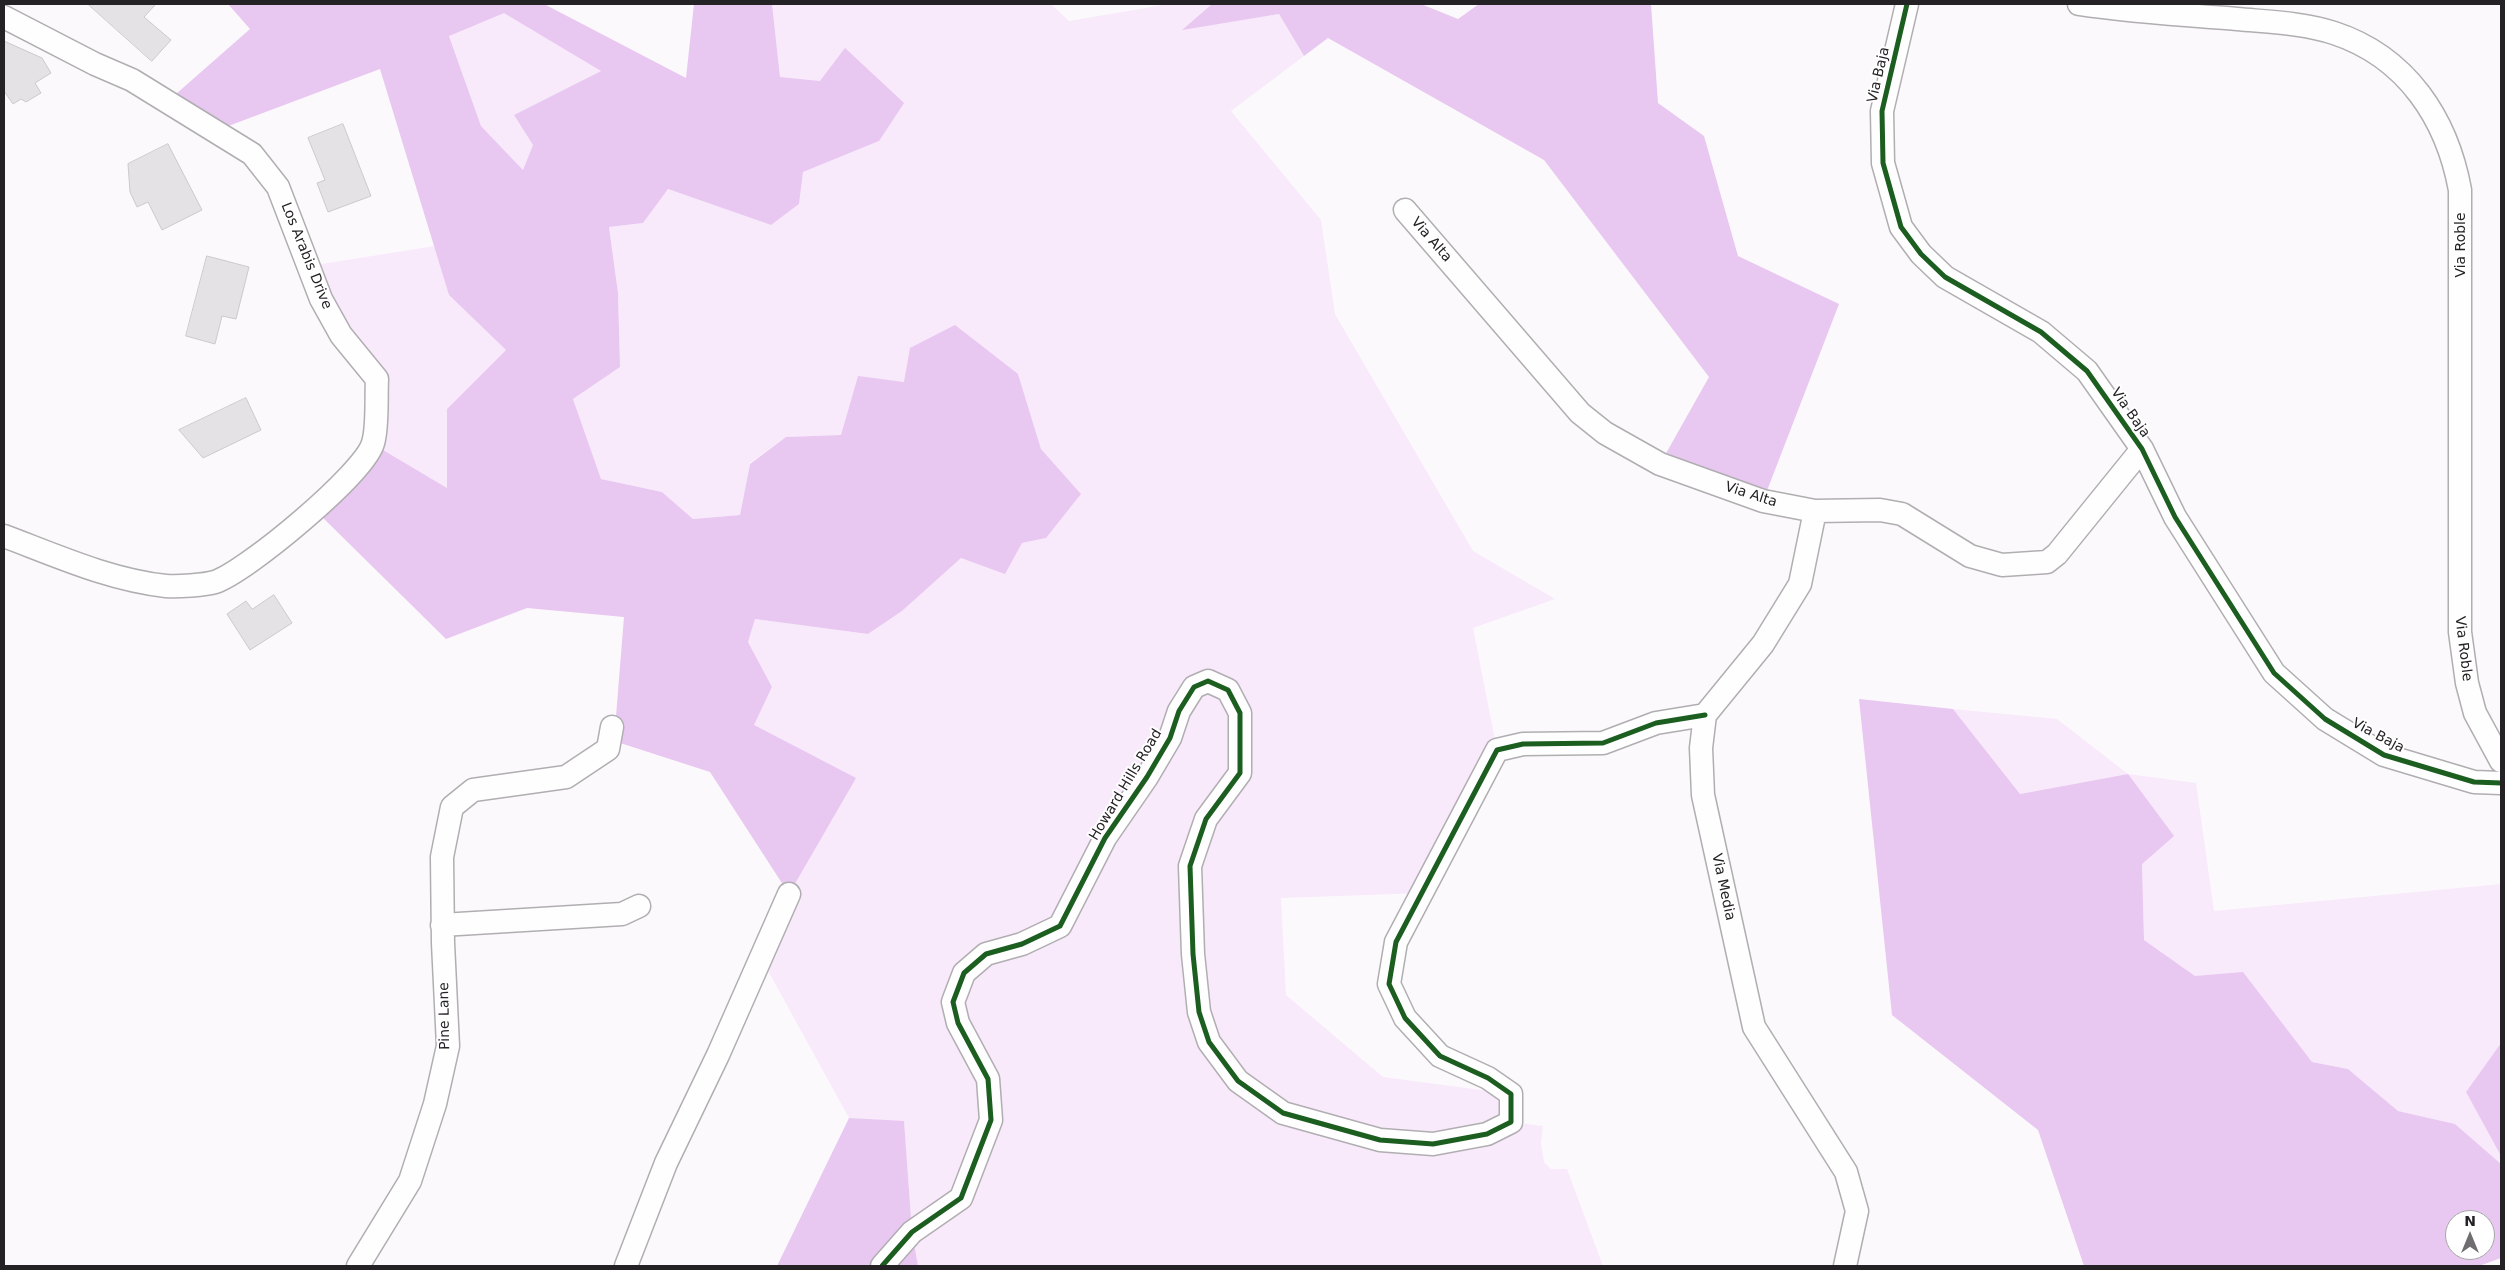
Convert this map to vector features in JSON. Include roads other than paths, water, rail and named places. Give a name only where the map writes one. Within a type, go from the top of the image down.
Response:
[{"type":"street","name":"Via Baja","points":[[1907,4],[1882,111],[1883,163],[1901,227],[1921,254],[1945,277],[2041,332],[2087,371],[2142,449],[2175,517],[2274,673],[2325,719],[2384,755],[2474,782],[2501,783]]},
{"type":"street","name":"Via Roble","points":[[2079,4],[2294,25],[2336,34],[2384,58],[2420,92],[2447,138],[2460,190],[2460,632],[2467,683],[2475,713],[2501,761]]},
{"type":"street","name":"Los Arabis Drive","points":[[4,17],[95,64],[132,80],[252,154],[278,187],[322,299],[333,321],[341,335],[377,379],[373,444],[357,467],[315,510],[245,567],[215,582],[168,586],[109,575],[4,536]]},
{"type":"street","name":"Via Alta","points":[[1405,210],[1580,413],[1605,433],[1660,464],[1763,501],[1814,511],[1880,510],[1902,514],[1970,556],[2002,565],[2047,562],[2084,522],[2142,449]]},
{"type":"street","points":[[1705,716],[1763,644],[1800,584],[1814,511]]},
{"type":"street","name":"Howard Hills Road","points":[[882,1266],[912,1232],[961,1198],[991,1120],[988,1079],[958,1023],[953,1002],[964,973],[986,954],[1022,944],[1060,926],[1105,838],[1147,777],[1170,738],[1178,711],[1194,687],[1208,681],[1228,690],[1240,713],[1240,773],[1206,819],[1190,866],[1193,954],[1200,1012],[1209,1042],[1238,1081],[1283,1113],[1380,1140],[1433,1144],[1487,1134],[1511,1122],[1511,1094],[1488,1078],[1440,1056],[1405,1018],[1389,984],[1396,942],[1448,848],[1497,750],[1523,744],[1603,743],[1656,723],[1705,716]]},
{"type":"street","name":"Via Media","points":[[1705,716],[1701,748],[1703,795],[1754,1026],[1846,1172],[1857,1211],[1844,1266]]},
{"type":"street","name":"Pine Lane","points":[[358,1266],[410,1182],[435,1104],[448,1046],[442,925],[442,857],[452,807],[473,790],[566,776],[608,749],[612,727]]},
{"type":"street","points":[[626,1266],[666,1163],[718,1055],[789,894]]},
{"type":"street","points":[[442,925],[622,914],[639,906]]}]
